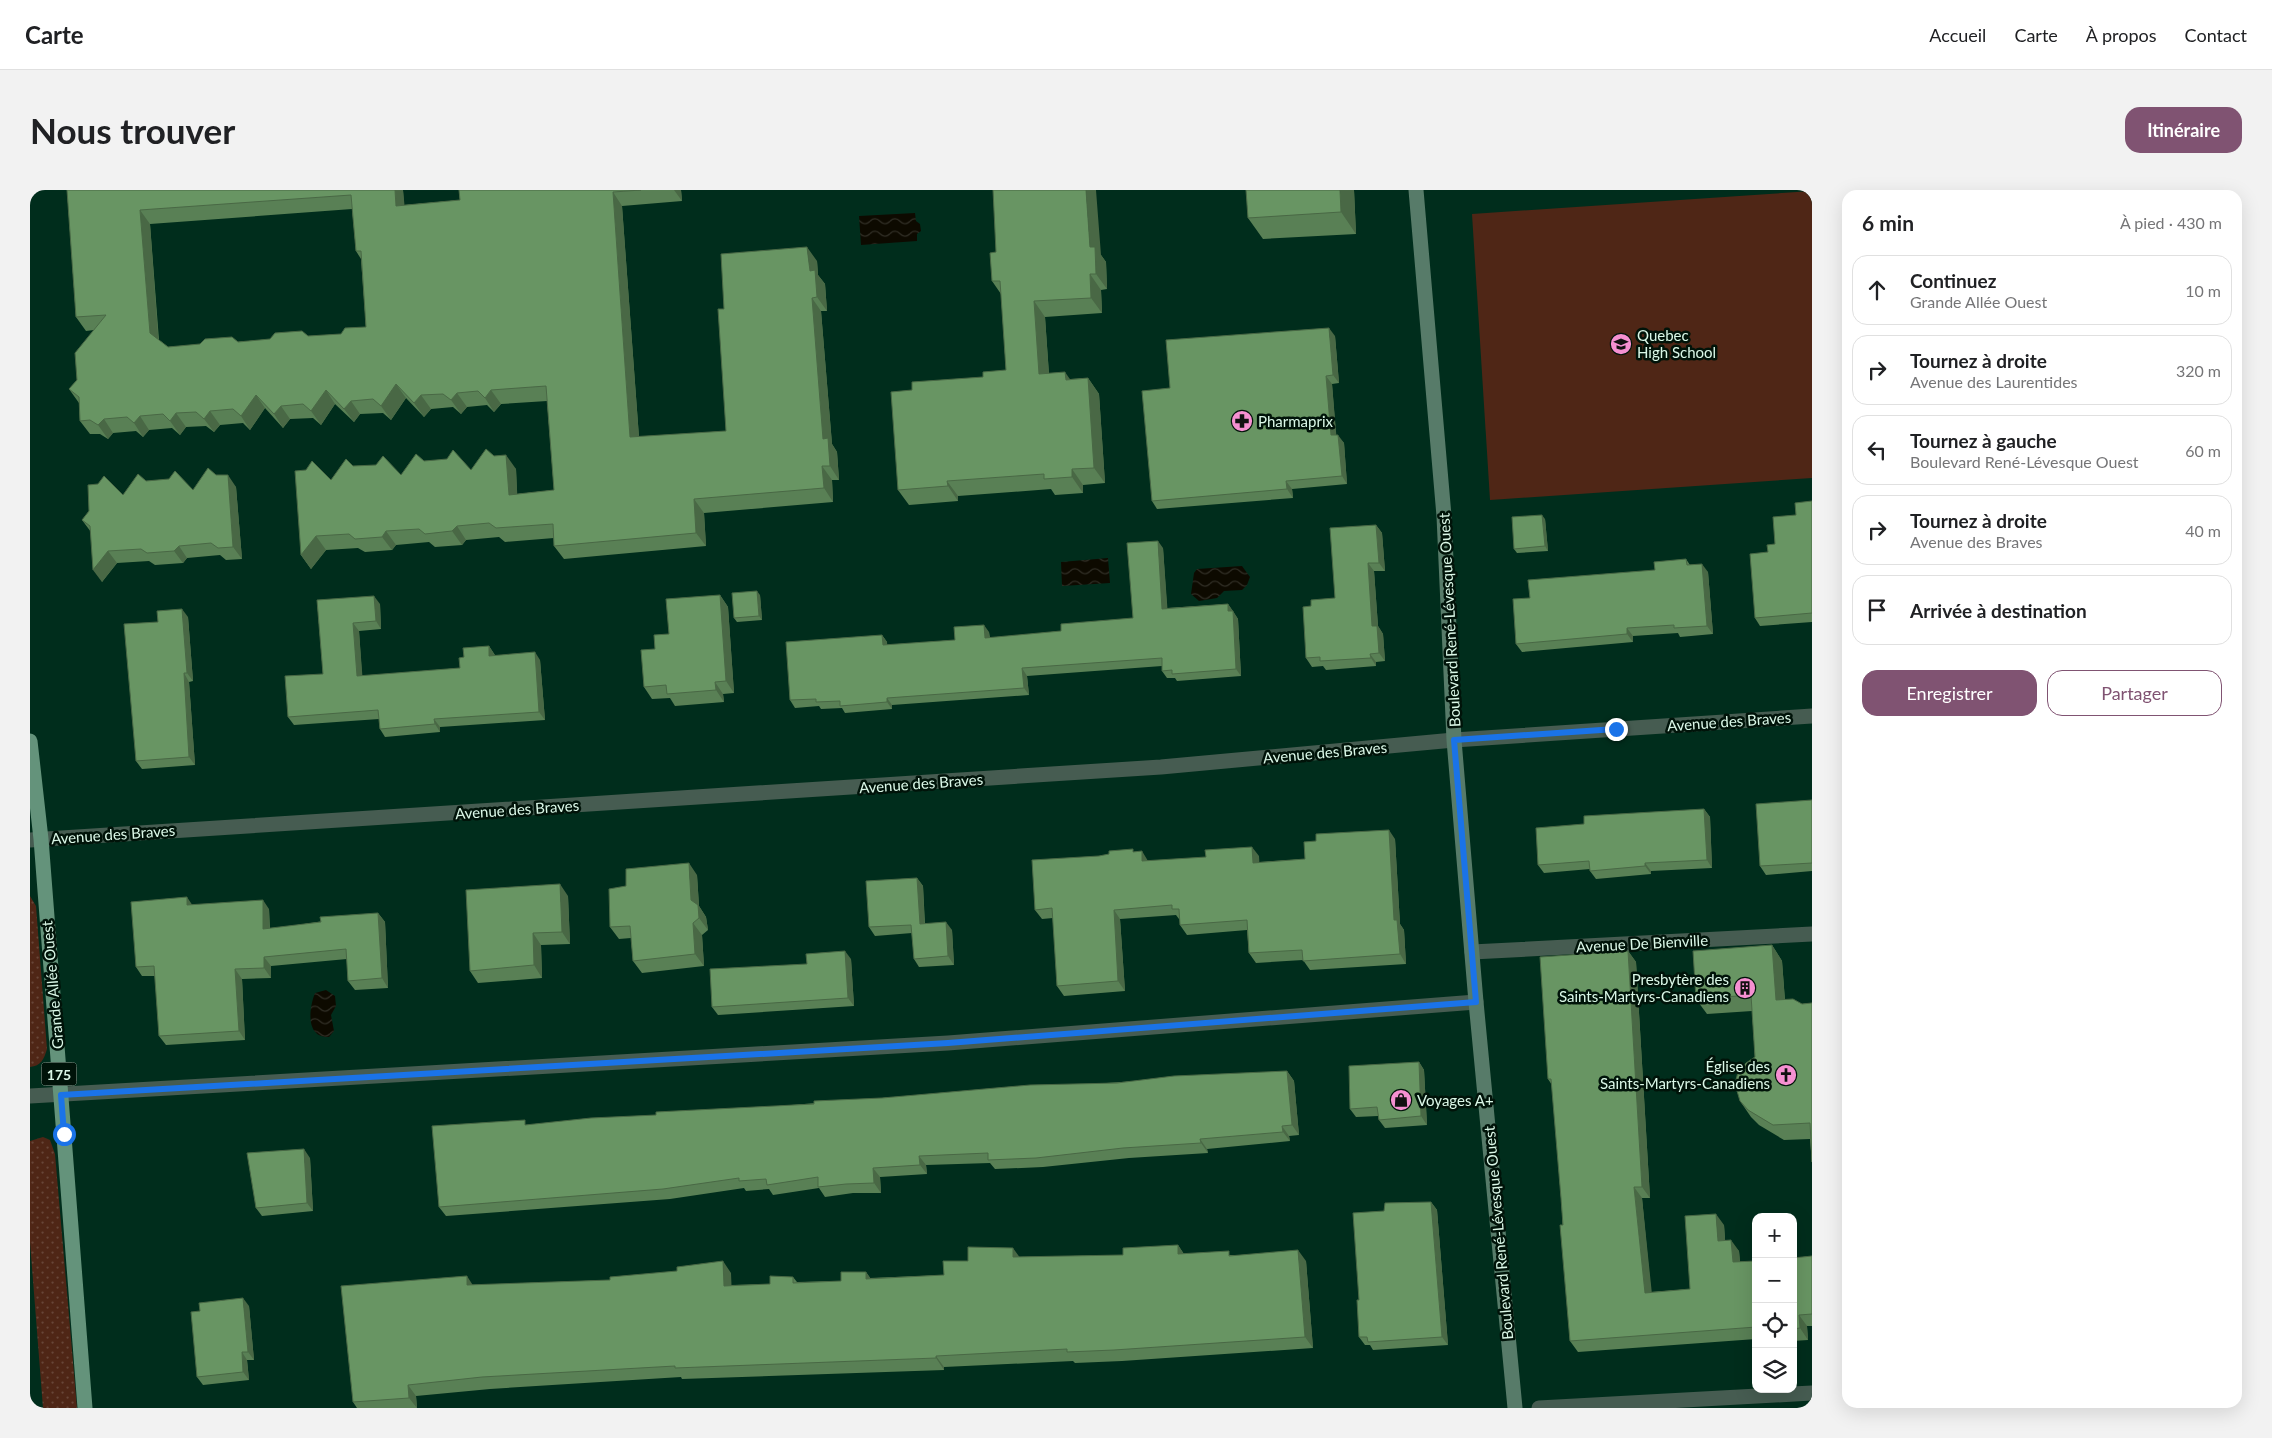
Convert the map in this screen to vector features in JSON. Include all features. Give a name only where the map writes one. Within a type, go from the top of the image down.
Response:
[{"type":"main road","name":"Boulevard René-Lévesque Ouest","points":[[1416,190],[1444,516],[1454,740],[1476,1002],[1515,1408]]},
{"type":"main road","name":"Grande Allée Ouest","points":[[30,741],[35,839],[61,1095],[84,1408]]},
{"type":"street","name":"Avenue des Braves","points":[[35,839],[1161,767],[1454,740],[1812,716]]},
{"type":"street","name":"Avenue De Bienville","points":[[1472,952],[1812,934]]},
{"type":"street","points":[[30,1096],[948,1043],[1476,1002]]},
{"type":"street","points":[[1539,1408],[1812,1393]]},
{"type":"shaded area","name":"Quebec High School","points":[[1812,191],[1812,478],[1490,500],[1472,214]]},
{"type":"shaded area","points":[[30,896],[36,906],[47,1049],[42,1061],[30,1067]]},
{"type":"shaded area","points":[[43,1137],[50,1140],[55,1154],[77,1408],[43,1408],[30,1242],[30,1141]]},
{"type":"water","points":[[915,213],[916,221],[920,224],[921,231],[917,234],[917,241],[861,245],[859,216]]},
{"type":"water","points":[[1108,558],[1110,583],[1062,586],[1061,562]]},
{"type":"water","points":[[1242,566],[1250,577],[1247,585],[1242,590],[1224,591],[1217,598],[1199,601],[1191,594],[1194,573],[1197,569]]},
{"type":"water","points":[[326,990],[335,996],[336,1006],[331,1015],[334,1031],[329,1037],[316,1033],[312,1027],[310,1014],[315,993]]},
{"type":"building","points":[[67,190],[395,190],[396,206],[460,200],[459,190],[641,190],[613,192],[630,437],[726,431],[718,309],[724,309],[721,254],[807,247],[810,271],[815,270],[817,297],[812,298],[823,439],[828,438],[830,466],[822,466],[824,488],[694,499],[696,533],[554,546],[553,524],[496,528],[489,523],[457,526],[452,531],[425,534],[419,529],[386,531],[382,537],[355,539],[349,534],[316,536],[301,555],[295,471],[306,470],[312,461],[331,480],[346,459],[353,466],[376,465],[383,456],[401,475],[416,454],[424,461],[447,459],[453,450],[471,470],[486,449],[494,456],[506,455],[509,495],[554,490],[546,386],[491,390],[485,398],[478,391],[457,393],[451,400],[443,394],[421,395],[414,403],[396,384],[381,406],[373,399],[351,401],[344,409],[326,390],[311,411],[303,404],[281,406],[274,414],[256,395],[241,416],[233,409],[210,411],[204,419],[196,412],[176,413],[170,421],[163,414],[140,416],[134,423],[127,417],[104,419],[98,425],[90,420],[80,421],[79,397],[69,389],[77,380],[75,353],[106,315],[76,317]],"holes":[[[351,195],[356,251],[361,251],[366,327],[345,328],[341,334],[308,336],[302,331],[275,333],[270,339],[238,342],[232,337],[205,339],[200,344],[168,347],[150,333],[140,210]]]},
{"type":"building","points":[[993,190],[1086,190],[1090,247],[1095,247],[1096,274],[1090,274],[1091,298],[1034,301],[1039,374],[1065,372],[1066,380],[1088,378],[1094,468],[1072,469],[1072,477],[1044,479],[1044,474],[947,481],[948,486],[898,490],[891,392],[912,390],[912,382],[983,377],[983,372],[1006,370],[1000,281],[992,281],[990,253],[996,252]]},
{"type":"building","points":[[1246,190],[1340,190],[1341,212],[1248,218]]},
{"type":"building","name":"Pharmaprix","points":[[1329,328],[1333,375],[1326,376],[1331,435],[1338,435],[1342,476],[1286,481],[1287,489],[1152,501],[1142,391],[1170,388],[1166,340]]},
{"type":"building","points":[[208,468],[216,475],[228,475],[233,547],[218,548],[211,543],[179,546],[174,551],[147,553],[141,549],[108,551],[93,570],[90,526],[82,520],[89,511],[88,485],[98,484],[104,476],[123,495],[138,474],[146,481],[169,479],[175,471],[193,490]]},
{"type":"building","points":[[1812,501],[1812,613],[1755,618],[1750,554],[1768,552],[1767,545],[1775,544],[1773,517],[1796,515],[1795,503]]},
{"type":"building","points":[[1542,515],[1545,546],[1514,549],[1512,517]]},
{"type":"building","points":[[1376,525],[1379,563],[1368,563],[1372,626],[1377,626],[1379,653],[1370,654],[1371,658],[1320,661],[1320,657],[1306,658],[1303,607],[1311,606],[1311,600],[1335,598],[1330,528]]},
{"type":"building","points":[[1158,541],[1162,609],[1228,604],[1228,611],[1233,611],[1236,669],[1172,674],[1172,670],[1162,671],[1162,658],[1022,668],[1024,688],[887,698],[887,702],[840,706],[840,701],[816,702],[816,699],[790,700],[786,642],[882,635],[883,645],[955,640],[954,627],[984,625],[985,638],[1061,631],[1061,624],[1133,618],[1127,543]]},
{"type":"building","points":[[1686,559],[1687,565],[1702,564],[1707,626],[1674,628],[1674,625],[1627,628],[1627,634],[1516,644],[1513,599],[1530,598],[1528,580],[1655,570],[1654,562]]},
{"type":"building","points":[[757,591],[759,616],[734,618],[732,593]]},
{"type":"building","points":[[720,595],[726,681],[715,682],[716,690],[667,694],[666,685],[644,687],[641,650],[655,649],[654,635],[669,634],[666,599]]},
{"type":"building","points":[[374,596],[376,621],[353,623],[357,676],[460,668],[459,658],[464,657],[463,648],[489,646],[489,656],[535,652],[539,712],[434,719],[435,724],[380,729],[378,710],[288,717],[285,676],[323,674],[317,600]]},
{"type":"building","points":[[182,609],[187,673],[184,673],[189,757],[136,761],[124,624],[158,622],[157,611]]},
{"type":"building","points":[[1812,800],[1812,863],[1760,866],[1756,804]]},
{"type":"building","points":[[1704,809],[1707,860],[1645,863],[1645,866],[1590,871],[1589,861],[1538,865],[1536,828],[1584,824],[1584,816]]},
{"type":"building","points":[[1389,830],[1394,920],[1397,920],[1400,954],[1303,961],[1302,950],[1249,953],[1247,920],[1180,925],[1179,909],[1172,909],[1172,905],[1114,910],[1118,981],[1057,986],[1052,908],[1035,910],[1032,860],[1099,856],[1109,854],[1109,851],[1133,849],[1133,852],[1142,851],[1142,861],[1206,857],[1205,850],[1252,847],[1253,863],[1305,859],[1304,842],[1316,841],[1316,834]]},
{"type":"building","points":[[689,863],[691,900],[698,905],[699,918],[693,923],[695,954],[633,961],[630,926],[610,927],[609,889],[626,886],[626,869]]},
{"type":"building","points":[[917,878],[920,924],[946,922],[948,956],[914,959],[911,925],[869,927],[866,881]]},
{"type":"building","points":[[560,884],[562,932],[533,933],[534,965],[470,971],[466,890]]},
{"type":"building","points":[[187,897],[187,905],[263,900],[263,929],[321,922],[320,917],[378,913],[382,978],[348,981],[346,949],[264,957],[264,968],[235,969],[239,1031],[159,1036],[154,966],[136,967],[131,902]]},
{"type":"building","points":[[1772,945],[1776,1000],[1793,999],[1802,1004],[1812,1003],[1812,1162],[1810,1123],[1773,1125],[1748,1110],[1740,1101],[1735,1084],[1738,1072],[1755,1057],[1751,995],[1696,999],[1693,951]]},
{"type":"building","points":[[845,951],[848,998],[712,1007],[710,969],[807,964],[806,954]]},
{"type":"building","points":[[1628,951],[1642,1187],[1634,1187],[1645,1293],[1690,1289],[1685,1216],[1716,1214],[1718,1241],[1731,1240],[1733,1262],[1752,1261],[1752,1327],[1570,1341],[1560,1225],[1563,1225],[1561,1198],[1551,1079],[1548,1079],[1540,957]]},
{"type":"building","points":[[1419,1062],[1421,1116],[1379,1120],[1377,1107],[1350,1109],[1349,1066]]},
{"type":"building","points":[[1287,1071],[1292,1125],[1282,1126],[1283,1132],[1200,1139],[1201,1143],[1123,1148],[1036,1158],[988,1160],[988,1153],[919,1156],[920,1165],[873,1168],[874,1183],[818,1187],[818,1177],[767,1185],[766,1179],[739,1181],[739,1178],[663,1189],[439,1207],[432,1126],[525,1120],[525,1125],[591,1118],[656,1115],[656,1112],[814,1104],[814,1101],[882,1098],[1030,1085],[1117,1083],[1174,1076]]},
{"type":"building","points":[[304,1149],[307,1203],[256,1208],[247,1153]]},
{"type":"building","points":[[1431,1202],[1442,1337],[1368,1342],[1367,1337],[1359,1337],[1357,1300],[1359,1300],[1353,1213],[1384,1211],[1385,1203]]},
{"type":"building","points":[[1178,1245],[1178,1254],[1229,1251],[1229,1256],[1298,1250],[1305,1337],[1114,1350],[1067,1352],[1067,1349],[936,1356],[936,1358],[675,1368],[675,1366],[482,1377],[408,1385],[409,1398],[353,1402],[341,1286],[467,1276],[467,1285],[610,1280],[610,1277],[677,1271],[677,1267],[723,1261],[724,1286],[770,1284],[770,1276],[793,1277],[793,1283],[841,1281],[841,1272],[866,1272],[866,1279],[944,1275],[943,1261],[968,1261],[968,1247],[1013,1248],[1013,1257],[1123,1255],[1123,1248]]},
{"type":"building","points":[[1812,1256],[1812,1314],[1799,1315],[1800,1328],[1797,1328],[1797,1258]]},
{"type":"building","points":[[243,1298],[248,1352],[242,1352],[243,1372],[197,1377],[191,1312],[200,1311],[199,1303]]},
{"type":"place","name":"Quebec High School","points":[[1621,344]]},
{"type":"place","name":"Pharmaprix","points":[[1242,421]]},
{"type":"place","name":"Presbytère des Saints-Martyrs-Canadiens","points":[[1745,988]]},
{"type":"place","name":"Église des Saints-Martyrs-Canadiens","points":[[1786,1075]]},
{"type":"place","name":"Voyages A+","points":[[1401,1100]]},
{"type":"route","points":[[64,1134],[61,1095],[948,1043],[1476,1002],[1454,740],[1616,729]]}]
